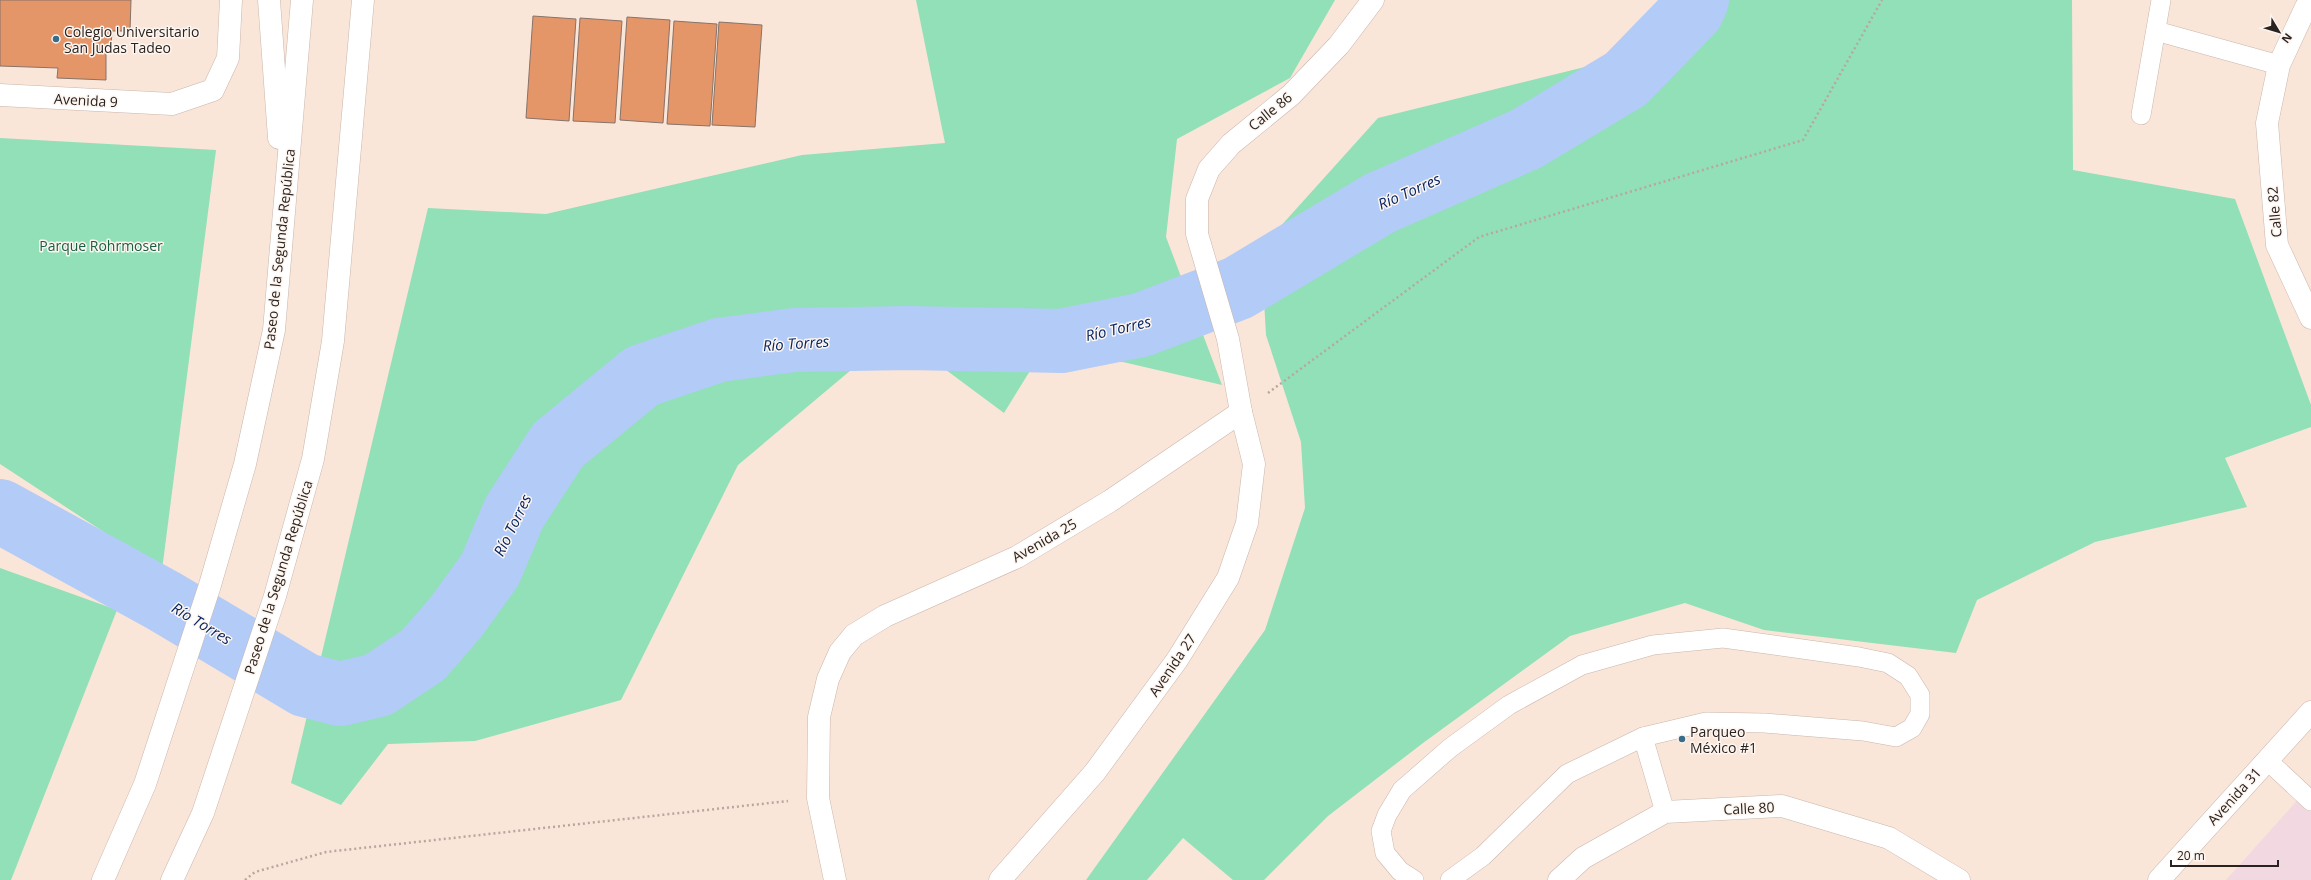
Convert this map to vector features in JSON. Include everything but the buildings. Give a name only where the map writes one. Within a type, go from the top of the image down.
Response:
[{"type":"main road","name":"Avenida 9","points":[[0,95],[172,104],[213,90],[228,58],[231,0]]},
{"type":"main road","points":[[269,0],[284,203]]},
{"type":"main road","name":"Paseo de la Segunda República","points":[[103,880],[145,784],[210,586],[246,464],[274,330],[302,0]]},
{"type":"main road","name":"Paseo de la Segunda República","points":[[172,880],[203,813],[275,596],[314,459],[333,341],[363,0]]},
{"type":"main road","name":"Calle 86","points":[[1228,339],[1197,234],[1197,200],[1209,169],[1231,144],[1291,95],[1339,45],[1373,0]]},
{"type":"main road","name":"Calle 82","points":[[2311,2],[2306,7],[2279,65],[2267,122],[2277,245],[2311,318]]},
{"type":"main road","name":"Avenida 27","points":[[1000,880],[1095,772],[1177,660],[1228,578],[1247,523],[1254,464],[1241,412],[1228,339]]},
{"type":"main road","name":"Avenida 25","points":[[835,880],[818,798],[819,717],[828,679],[840,652],[854,635],[886,616],[1017,557],[1110,501],[1241,412]]},
{"type":"main road","name":"Avenida 31","points":[[2159,880],[2311,712]]},
{"type":"main road","name":"Calle 80","points":[[1559,880],[1583,858],[1665,812],[1782,806],[1889,838],[1959,880]]},
{"type":"lane","points":[[2141,115],[2161,0]]},
{"type":"lane","points":[[2156,31],[2279,65]]},
{"type":"lane","points":[[1414,880],[1400,871],[1386,853],[1381,831],[1387,815],[1402,790],[1450,748],[1509,705],[1582,665],[1653,645],[1723,638],[1852,656],[1888,663],[1908,676],[1920,695],[1920,714],[1912,728],[1896,737],[1863,731],[1764,723],[1706,722],[1643,737],[1567,774],[1483,856],[1450,880]]},
{"type":"lane","points":[[1643,737],[1665,812]]},
{"type":"lane","points":[[2267,760],[2311,801]]},
{"type":"path","points":[[1241,412],[1479,237],[1803,140],[1882,0]]},
{"type":"path","points":[[245,880],[255,872],[326,852],[818,798]]},
{"type":"shaded area","points":[[2311,785],[2311,880],[2226,880]]},
{"type":"green space","points":[[916,0],[1335,0],[1290,78],[1177,139],[1166,237],[1222,385],[1123,362],[1036,361],[1004,413],[938,364],[857,365],[738,465],[621,700],[475,741],[388,744],[341,805],[291,783],[428,208],[546,214],[802,155],[945,143]]},
{"type":"green space","points":[[1722,0],[2072,0],[2073,170],[2235,199],[2311,405],[2311,427],[2225,458],[2247,507],[2095,542],[1977,600],[1956,653],[1764,630],[1685,603],[1570,636],[1423,743],[1328,816],[1264,880],[1233,880],[1183,838],[1147,880],[1086,880],[1265,630],[1305,508],[1301,442],[1266,335],[1261,248],[1378,118],[1601,63],[1709,22]]},
{"type":"green space","name":"Parque Rohrmoser","points":[[0,138],[216,150],[162,570],[0,464]]},
{"type":"green space","points":[[0,568],[117,610],[11,880],[0,880]]},
{"type":"waterway","name":"Río Torres","points":[[0,511],[164,601],[305,685],[340,694],[378,685],[423,655],[456,617],[490,570],[514,513],[558,445],[642,376],[719,350],[794,340],[909,338],[1061,341],[1141,325],[1238,288],[1380,203],[1526,139],[1626,79],[1692,11],[1697,0]]},
{"type":"place","name":"Colegio Universitario San Judas Tadeo","points":[[56,39]]},
{"type":"place","name":"Parqueo México #1","points":[[1682,739]]}]
